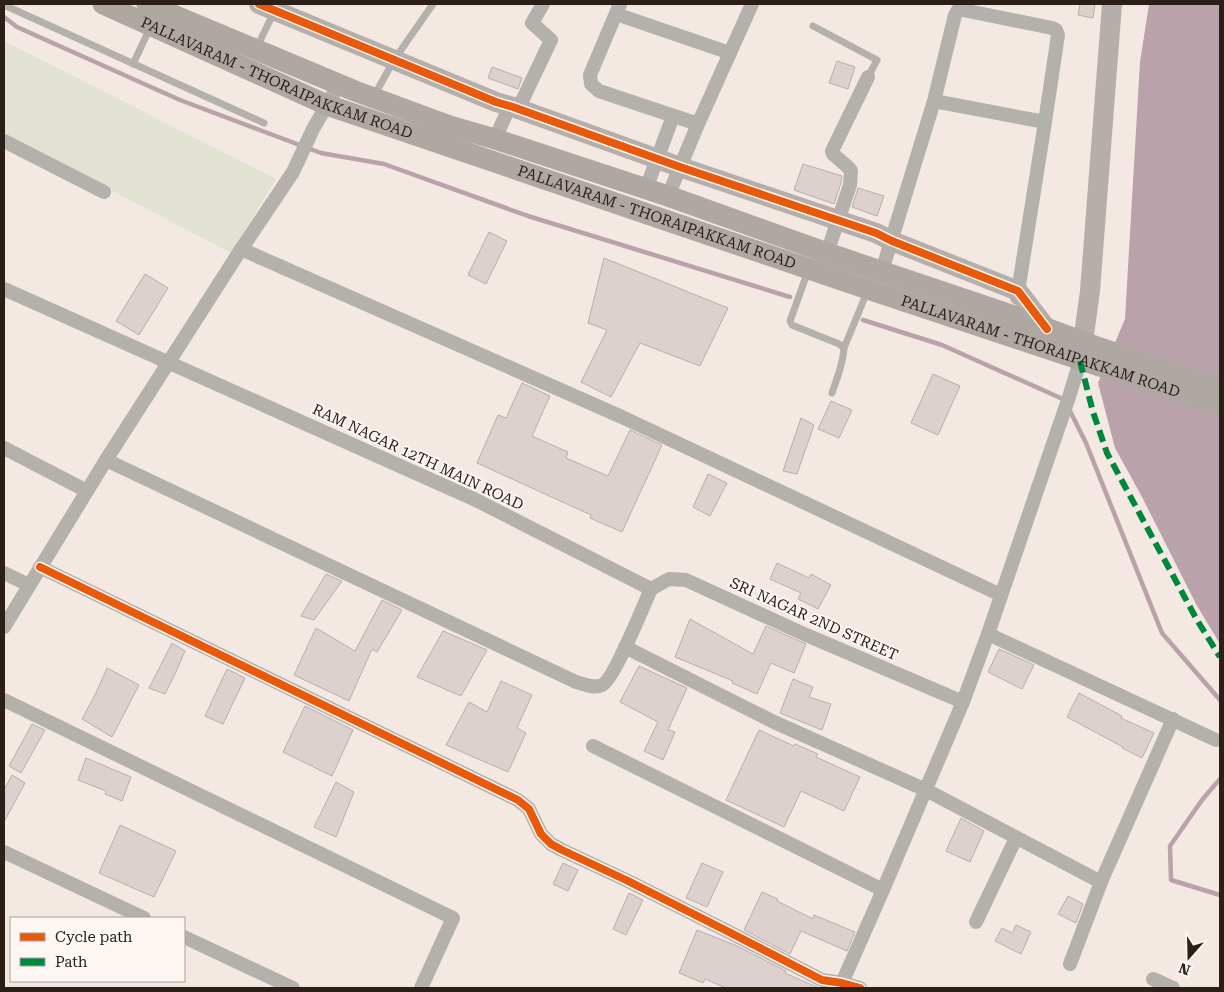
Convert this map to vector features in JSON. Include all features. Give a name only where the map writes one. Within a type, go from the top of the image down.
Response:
[{"type":"main road","name":"PALLAVARAM - THORAIPAKKAM ROAD","points":[[103,4],[327,104],[868,289],[1081,351],[1220,388]]},
{"type":"main road","name":"PALLAVARAM - THORAIPAKKAM ROAD","points":[[147,4],[339,84],[450,126],[668,196],[827,253],[1014,316],[1047,329],[1081,351],[1220,406]]},
{"type":"street","points":[[494,139],[508,110],[522,101],[551,40],[532,23],[543,4]]},
{"type":"street","points":[[668,196],[752,4]]},
{"type":"street","points":[[842,983],[963,702],[1069,397],[1081,351],[1090,291],[1112,4]]},
{"type":"street","points":[[271,6],[496,102],[876,233],[1018,291],[1047,329]]},
{"type":"street","points":[[698,124],[599,91],[591,84],[590,75],[618,9],[730,53]]},
{"type":"street","points":[[882,271],[934,102],[955,15],[958,10],[1052,28],[1056,30],[1058,35],[1014,316]]},
{"type":"street","points":[[827,253],[850,184],[851,171],[832,154],[832,151],[868,77]]},
{"type":"street","points":[[4,627],[106,460],[241,249],[293,172],[313,129],[339,84]]},
{"type":"street","points":[[934,102],[1045,122]]},
{"type":"street","points":[[646,189],[673,116]]},
{"type":"street","points":[[4,141],[104,192]]},
{"type":"street","points":[[241,249],[622,417],[1001,595]]},
{"type":"street","name":"RAM NAGAR 12TH MAIN ROAD","points":[[4,289],[476,500],[651,588]]},
{"type":"street","points":[[4,448],[87,490]]},
{"type":"street","points":[[106,460],[576,682],[592,687],[602,686],[608,680],[651,588]]},
{"type":"street","points":[[40,568],[518,800],[529,809],[541,834],[551,844],[562,850],[660,897],[822,980],[860,988]]},
{"type":"street","points":[[4,573],[29,585]]},
{"type":"street","name":"SRI NAGAR 2ND STREET","points":[[651,588],[670,579],[686,580],[804,634],[963,702]]},
{"type":"street","points":[[988,634],[1216,740]]},
{"type":"street","points":[[625,647],[774,722],[926,790],[1101,882]]},
{"type":"street","points":[[4,700],[453,918],[421,988]]},
{"type":"street","points":[[1070,964],[1101,882],[1173,719]]},
{"type":"street","points":[[593,746],[883,890]]},
{"type":"street","points":[[976,922],[1016,838]]},
{"type":"street","points":[[4,852],[142,917]]},
{"type":"street","points":[[185,937],[292,988]]},
{"type":"street","points":[[1153,979],[1173,988]]},
{"type":"lane","points":[[373,97],[394,60],[434,4]]},
{"type":"lane","points":[[4,5],[264,123]]},
{"type":"lane","points":[[256,50],[271,6]]},
{"type":"lane","points":[[133,64],[151,25]]},
{"type":"lane","points":[[813,26],[877,60],[868,77]]},
{"type":"lane","points":[[809,268],[790,321],[792,325],[839,344],[844,348]]},
{"type":"lane","points":[[832,394],[844,359],[844,348],[868,289]]},
{"type":"shaded area","points":[[1149,4],[1220,4],[1220,644],[1196,604],[1115,448],[1098,383],[1125,319],[1140,62]]},
{"type":"shaded area","points":[[4,41],[276,179],[231,253],[4,134]]},
{"type":"building","points":[[1080,4],[1095,4],[1093,18],[1078,15]]},
{"type":"building","points":[[837,61],[855,67],[848,89],[829,83]]},
{"type":"building","points":[[492,67],[522,78],[518,89],[488,78]]},
{"type":"building","points":[[803,164],[842,176],[834,204],[794,190]]},
{"type":"building","points":[[858,188],[884,196],[877,216],[852,207]]},
{"type":"building","points":[[489,232],[507,241],[486,284],[468,275]]},
{"type":"building","points":[[604,258],[728,308],[700,366],[640,343],[611,397],[581,382],[607,330],[588,323]]},
{"type":"building","points":[[145,274],[168,288],[139,335],[116,321]]},
{"type":"building","points":[[933,374],[960,386],[938,435],[911,423]]},
{"type":"building","points":[[522,383],[550,396],[532,436],[568,452],[566,458],[608,476],[630,430],[662,445],[622,532],[590,518],[591,515],[477,463],[498,415],[506,418]]},
{"type":"building","points":[[831,401],[852,410],[839,438],[818,429]]},
{"type":"building","points":[[801,418],[814,425],[797,474],[783,471]]},
{"type":"building","points":[[708,474],[727,483],[710,516],[693,507]]},
{"type":"building","points":[[777,563],[809,578],[811,574],[831,585],[818,609],[798,599],[801,593],[770,579]]},
{"type":"building","points":[[326,574],[342,581],[314,620],[301,616]]},
{"type":"building","points":[[382,600],[402,610],[377,652],[372,649],[349,701],[294,675],[316,628],[355,651]]},
{"type":"building","points":[[690,619],[753,654],[766,626],[806,644],[794,673],[771,663],[757,694],[732,683],[733,681],[675,657]]},
{"type":"building","points":[[443,631],[487,650],[461,696],[417,677]]},
{"type":"building","points":[[172,643],[185,651],[165,694],[149,688]]},
{"type":"building","points":[[999,649],[1034,665],[1022,689],[988,672]]},
{"type":"building","points":[[639,666],[687,688],[668,730],[675,732],[663,760],[644,751],[658,722],[620,702]]},
{"type":"building","points":[[107,668],[139,685],[112,737],[82,719]]},
{"type":"building","points":[[227,669],[245,678],[223,724],[205,716]]},
{"type":"building","points":[[793,679],[813,687],[809,697],[831,704],[822,730],[780,713]]},
{"type":"building","points":[[501,681],[532,695],[517,728],[526,733],[508,772],[446,745],[469,702],[487,712]]},
{"type":"building","points":[[1079,693],[1122,716],[1121,718],[1154,733],[1142,758],[1067,717]]},
{"type":"building","points":[[305,706],[353,730],[332,776],[283,752]]},
{"type":"building","points":[[32,724],[45,730],[21,773],[9,766]]},
{"type":"building","points":[[759,730],[794,746],[795,744],[818,754],[816,757],[860,777],[844,811],[801,791],[784,827],[726,800]]},
{"type":"building","points":[[86,758],[131,777],[122,801],[105,794],[106,791],[78,780]]},
{"type":"building","points":[[12,775],[25,783],[4,822],[4,790]]},
{"type":"building","points":[[336,782],[354,792],[336,837],[314,827]]},
{"type":"building","points":[[961,818],[984,831],[970,862],[946,851]]},
{"type":"building","points":[[120,825],[176,851],[154,897],[99,873]]},
{"type":"building","points":[[563,863],[578,870],[568,891],[553,884]]},
{"type":"building","points":[[702,863],[723,872],[707,907],[686,898]]},
{"type":"building","points":[[762,892],[813,919],[814,915],[855,932],[847,951],[801,931],[790,954],[744,930]]},
{"type":"building","points":[[629,893],[643,900],[626,935],[613,929]]},
{"type":"building","points":[[1068,896],[1083,904],[1076,923],[1058,914]]},
{"type":"building","points":[[1016,925],[1031,932],[1021,954],[995,941],[1002,928],[1012,933]]},
{"type":"building","points":[[697,930],[735,945],[786,971],[785,973],[819,988],[726,988],[705,979],[703,983],[679,973]]},
{"type":"waterway","points":[[4,17],[17,27],[180,100],[321,153],[384,164],[528,216],[790,297]]},
{"type":"waterway","points":[[863,320],[942,345],[1065,400]]},
{"type":"waterway","points":[[1069,409],[1086,443],[1162,633],[1220,700]]},
{"type":"waterway","points":[[1220,779],[1202,800],[1170,846],[1171,880],[1220,895]]},
{"type":"marked path","points":[[1080,361],[1093,412],[1107,453],[1197,620],[1220,657]]},
{"type":"cycle path","points":[[259,4],[496,102],[876,233],[1018,291],[1047,329]]},
{"type":"cycle path","points":[[40,567],[518,800],[529,809],[541,834],[551,844],[562,850],[626,880],[822,980],[860,988]]}]
